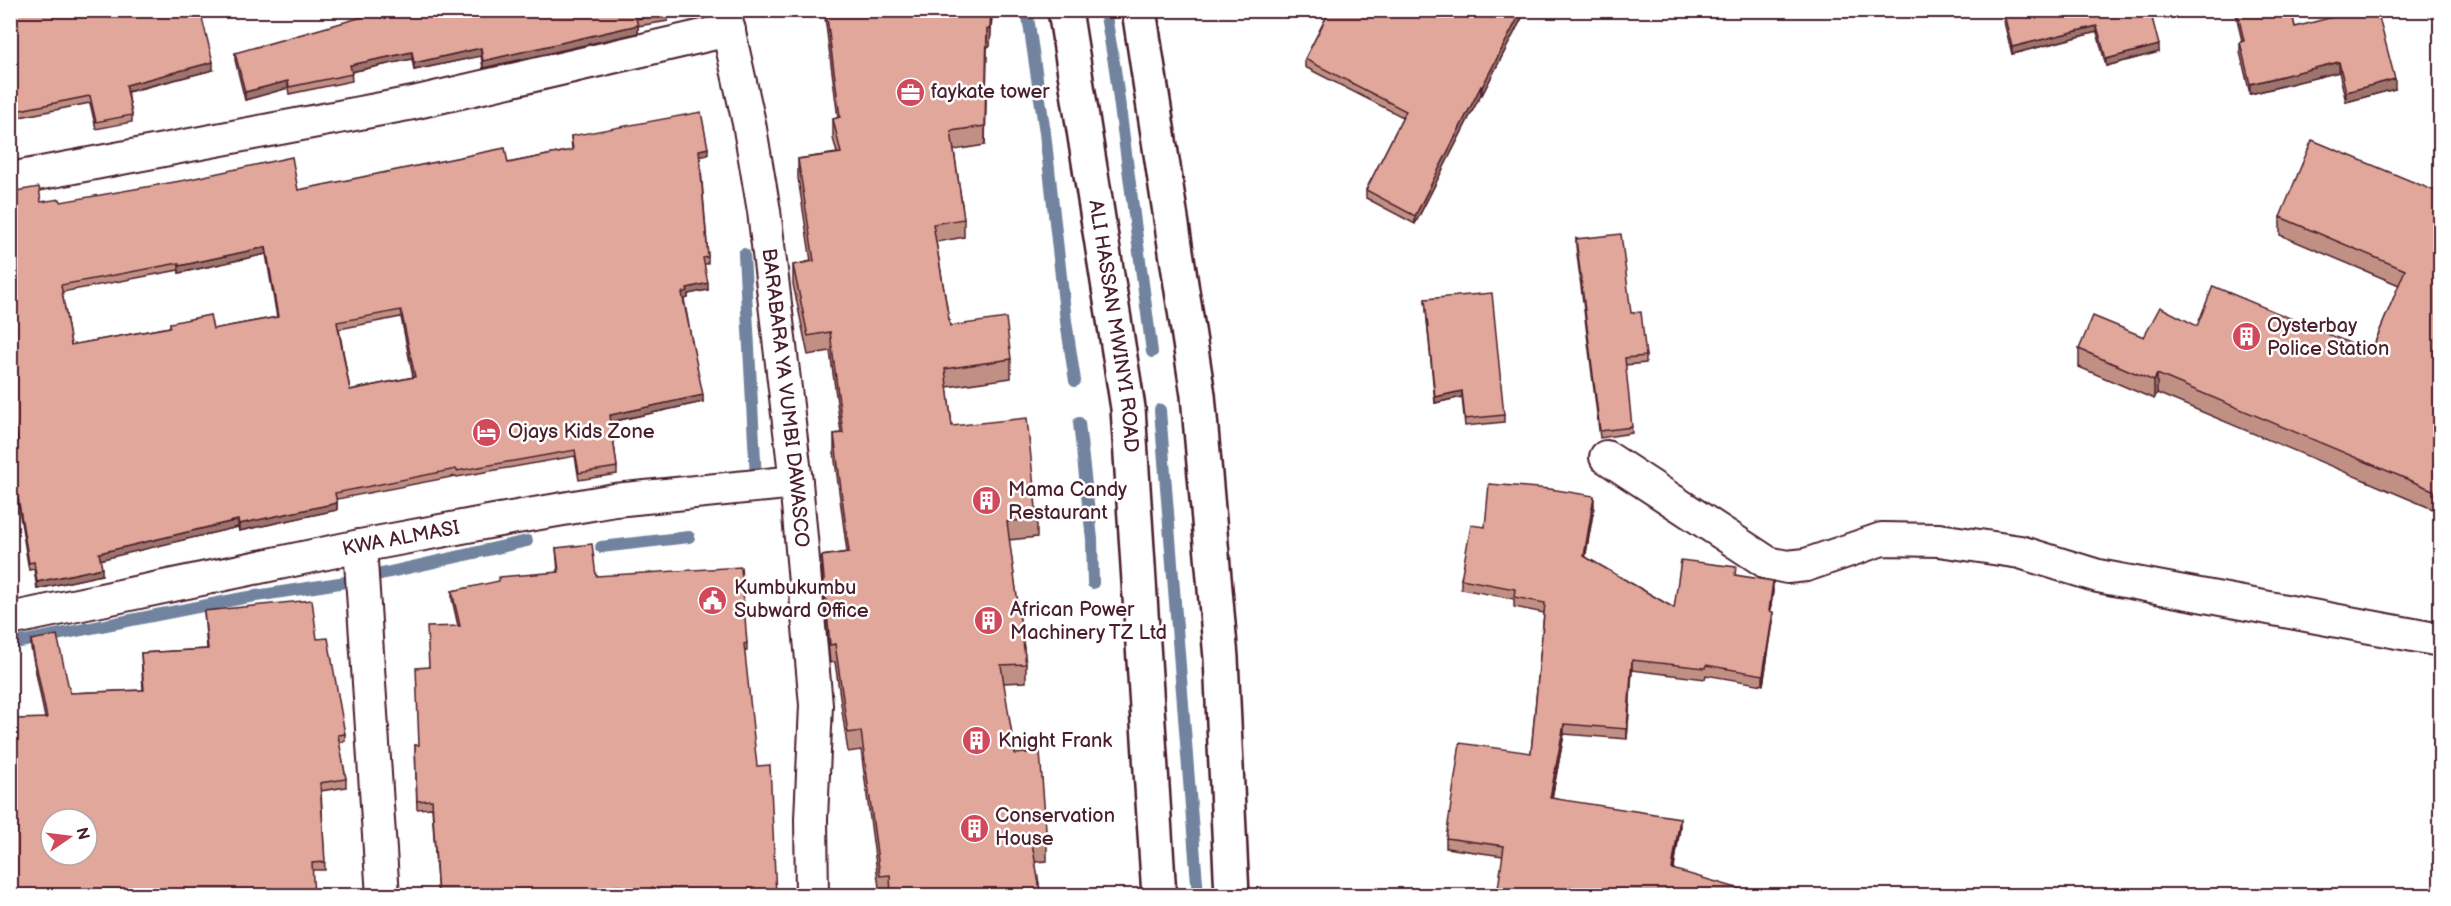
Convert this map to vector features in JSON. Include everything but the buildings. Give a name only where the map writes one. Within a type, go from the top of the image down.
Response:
[{"type":"highway","name":"ALI HASSAN MWINYI ROAD","points":[[1065,10],[1128,408],[1159,896]]},
{"type":"highway","points":[[1139,10],[1198,395],[1221,658],[1232,896]]},
{"type":"street","points":[[10,179],[414,103],[726,20]]},
{"type":"street","name":"BARABARA YA VUMBI DAWASCO","points":[[726,20],[749,123],[764,211],[796,482],[816,705],[811,819],[812,896]]},
{"type":"street","points":[[1606,457],[1768,563],[1787,567],[1806,565],[1882,539],[1938,540],[2020,552],[2098,576],[2440,640]]},
{"type":"street","name":"KWA ALMASI","points":[[10,619],[360,546],[615,500],[796,482]]},
{"type":"street","points":[[360,546],[383,896]]},
{"type":"waterway","points":[[689,10],[690,14]]},
{"type":"waterway","points":[[1027,10],[1045,133],[1075,381]]},
{"type":"waterway","points":[[1105,10],[1115,69],[1152,352]]},
{"type":"waterway","points":[[744,254],[756,479]]},
{"type":"waterway","points":[[1160,410],[1198,896]]},
{"type":"waterway","points":[[1079,423],[1092,539],[1093,583]]},
{"type":"waterway","points":[[601,547],[689,537]]},
{"type":"waterway","points":[[10,644],[243,598],[346,582],[527,541]]},
{"type":"place","name":"faykate tower","points":[[910,92]]},
{"type":"place","name":"Oysterbay Police Station","points":[[2246,337]]},
{"type":"place","name":"Ojays Kids Zone","points":[[487,432]]},
{"type":"place","name":"Mama Candy Restaurant","points":[[987,501]]},
{"type":"place","name":"Kumbukumbu Subward Office","points":[[713,600]]},
{"type":"place","name":"African Power Machinery TZ Ltd","points":[[989,621]]},
{"type":"place","name":"Knight Frank","points":[[977,741]]},
{"type":"place","name":"Conservation House","points":[[974,828]]}]
